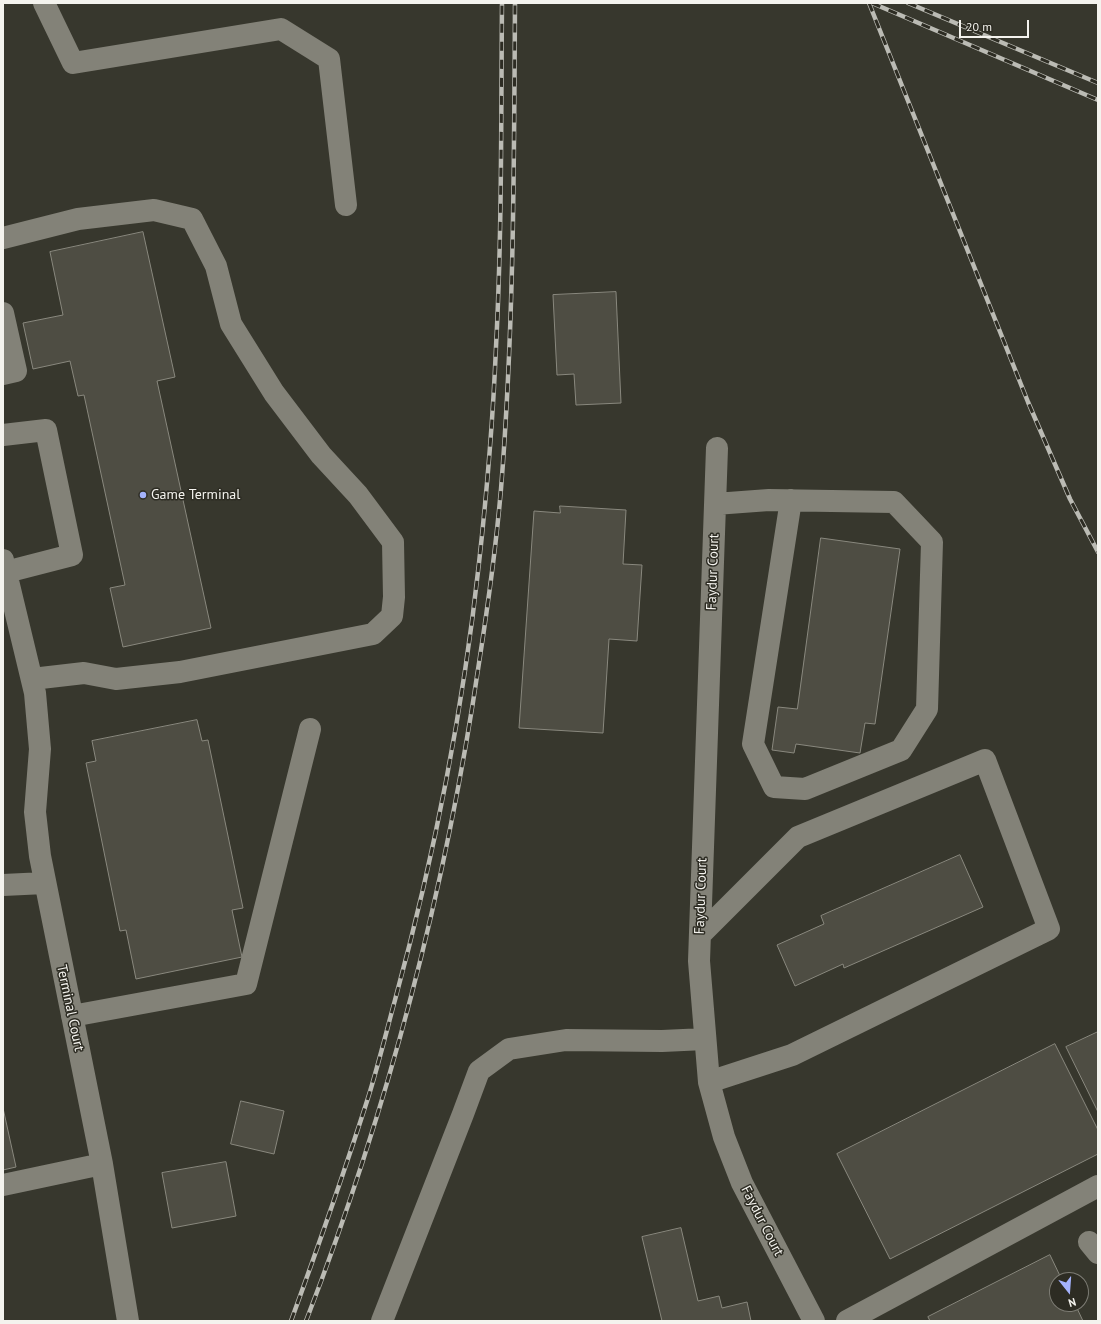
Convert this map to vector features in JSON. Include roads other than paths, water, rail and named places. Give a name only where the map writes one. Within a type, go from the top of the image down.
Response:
[{"type":"street","points":[[44,3],[72,63],[281,29],[329,59],[346,205]]},
{"type":"street","points":[[3,238],[78,219],[154,210],[192,219],[216,266],[231,324],[274,393],[321,455],[358,495],[393,542],[394,598],[392,616],[373,634],[180,672],[116,679],[84,673],[33,686]]},
{"type":"street","points":[[3,313],[16,371],[3,374]]},
{"type":"street","points":[[3,435],[46,430],[72,555],[4,566]]},
{"type":"street","name":"Faydur Court","points":[[717,448],[699,961],[709,1082],[724,1137],[742,1183],[814,1321]]},
{"type":"street","points":[[715,504],[768,500],[791,500],[894,502],[932,542],[927,709],[901,750],[805,789],[774,787],[753,744],[791,500]]},
{"type":"street","name":"Terminal Court","points":[[4,566],[33,686],[40,749],[35,812],[40,856],[102,1164],[128,1321]]},
{"type":"street","points":[[72,1016],[246,984],[310,729]]},
{"type":"street","points":[[700,935],[798,837],[984,760],[1049,929],[792,1055],[709,1082]]},
{"type":"street","points":[[3,885],[45,883]]},
{"type":"street","points":[[382,1321],[464,1114],[479,1071],[509,1049],[566,1040],[705,1040]]},
{"type":"street","points":[[3,1184],[102,1164]]},
{"type":"street","points":[[847,1321],[1098,1186]]},
{"type":"railway","points":[[291,1321],[350,1154],[382,1049],[409,946],[434,838],[446,783],[465,673],[482,536],[495,374],[500,218],[502,3]]},
{"type":"railway","points":[[306,1321],[336,1241],[363,1160],[411,997],[450,831],[479,663],[497,532],[509,368],[515,3]]},
{"type":"railway","points":[[869,3],[1028,402],[1070,499],[1098,552]]},
{"type":"railway","points":[[872,3],[1098,100]]},
{"type":"railway","points":[[908,3],[1098,83]]},
{"type":"place","name":"Game Terminal","points":[[143,495]]}]
